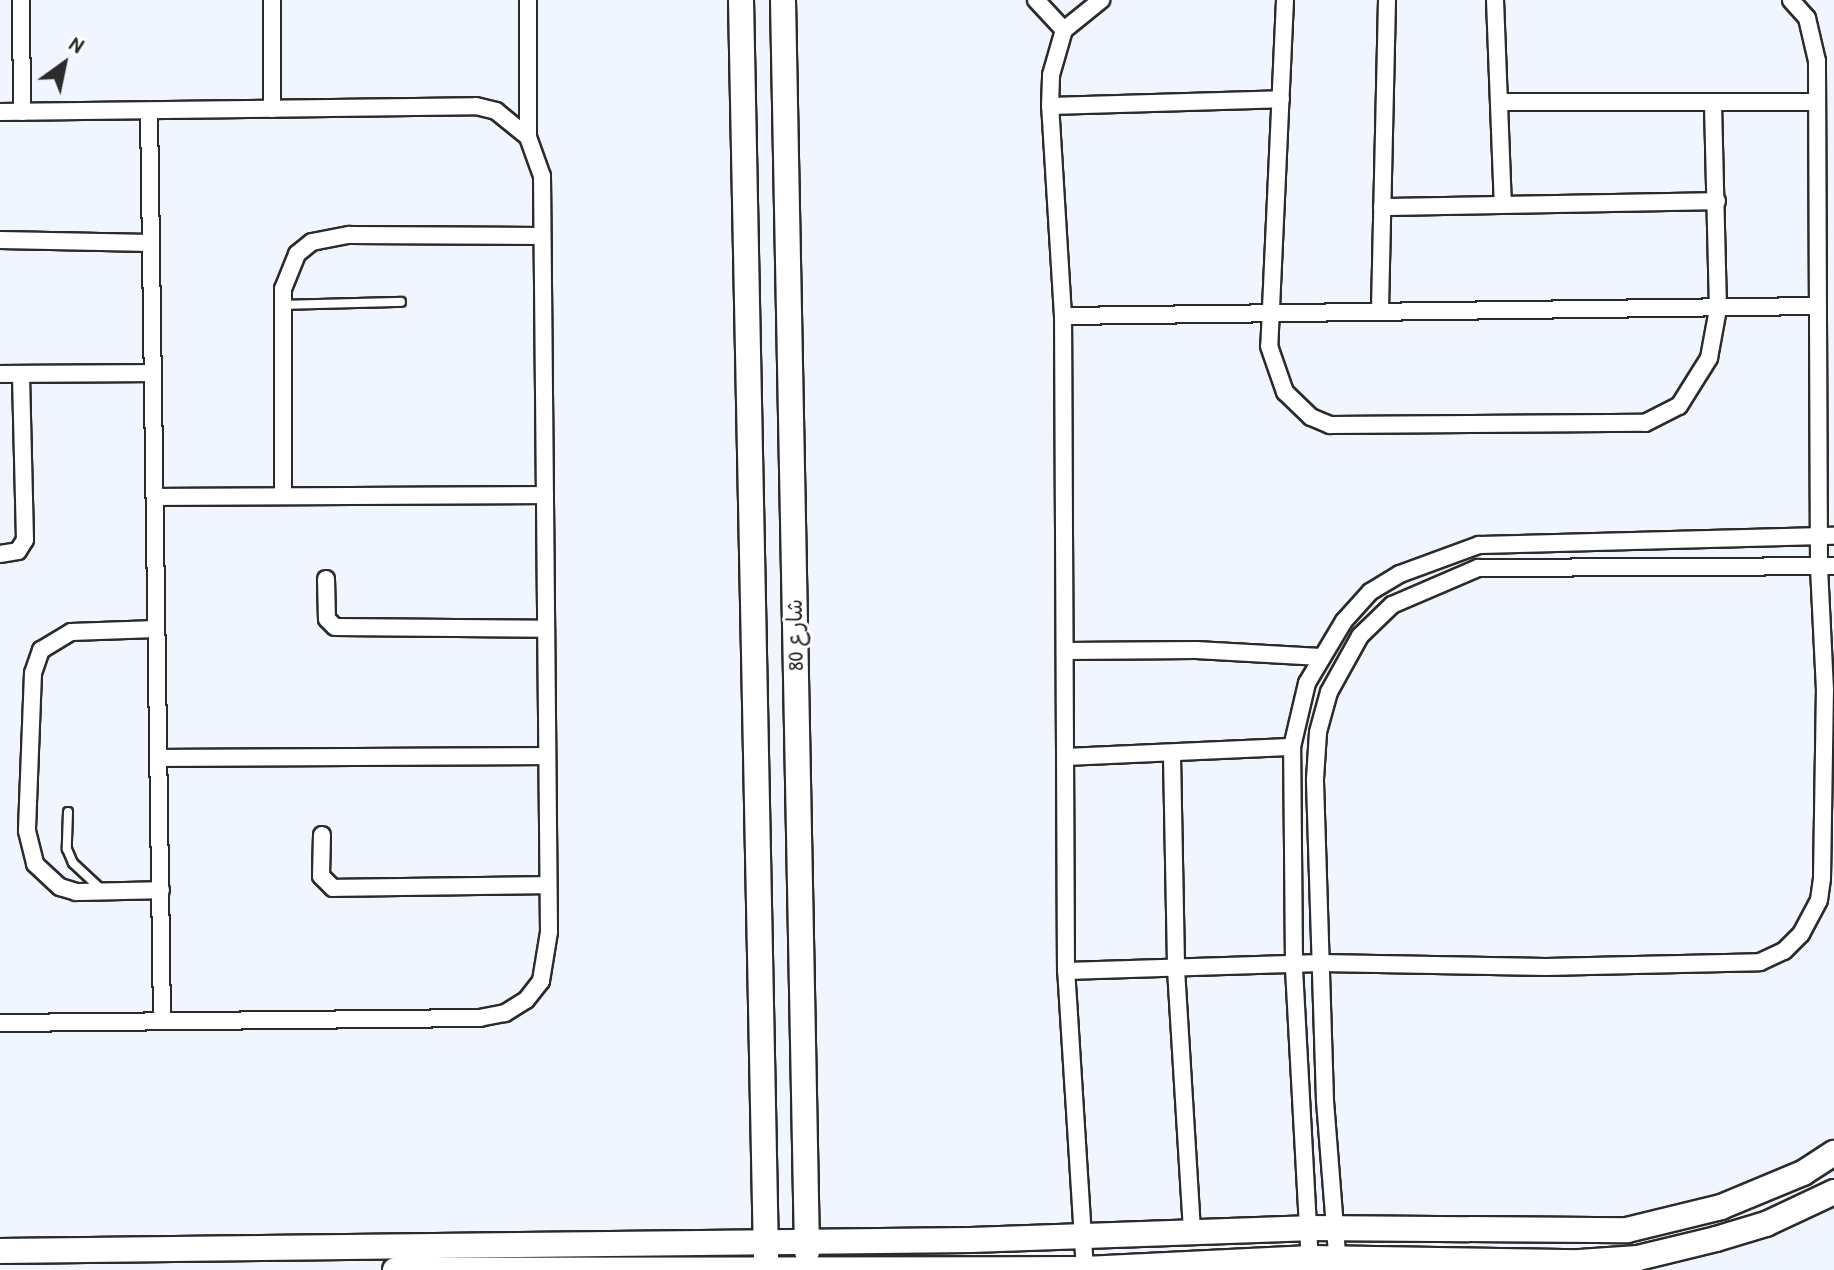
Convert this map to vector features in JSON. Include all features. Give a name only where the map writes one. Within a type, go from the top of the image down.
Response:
[{"type":"street","points":[[21,0],[22,112]]},
{"type":"street","points":[[272,0],[272,109]]},
{"type":"street","points":[[0,1023],[480,1018],[505,1013],[526,1000],[541,981],[548,957],[542,176],[528,137],[528,0]]},
{"type":"street","name":"شارع 80","points":[[741,0],[766,1270]]},
{"type":"street","name":"شارع 80","points":[[783,0],[806,1269]]},
{"type":"street","points":[[1036,0],[1064,30]]},
{"type":"street","points":[[1085,1269],[1080,1237],[1066,971],[1068,757],[1063,316],[1050,106],[1051,75],[1064,30],[1101,0]]},
{"type":"street","points":[[1285,0],[1269,346],[1277,378],[1295,404],[1330,425],[1645,423],[1679,406],[1709,358],[1718,309],[1713,102]]},
{"type":"street","points":[[1380,309],[1387,0]]},
{"type":"street","points":[[1495,0],[1503,204]]},
{"type":"street","points":[[1066,971],[1321,963],[1546,967],[1760,962],[1784,951],[1812,918],[1822,878],[1826,416],[1818,306],[1826,193],[1814,38],[1807,18],[1791,0]]},
{"type":"street","points":[[1050,106],[1281,99]]},
{"type":"street","points":[[1499,102],[1817,102]]},
{"type":"street","points":[[0,112],[476,106],[496,111],[528,137]]},
{"type":"street","points":[[149,111],[162,1021]]},
{"type":"street","points":[[1382,207],[1717,201]]},
{"type":"street","points":[[283,496],[283,305],[287,270],[297,254],[330,236],[542,236]]},
{"type":"street","points":[[0,240],[151,243]]},
{"type":"street","points":[[1063,316],[1380,309],[1818,306]]},
{"type":"street","points":[[0,374],[153,373]]},
{"type":"street","points":[[0,554],[18,551],[25,540],[21,374]]},
{"type":"street","points":[[156,497],[545,495]]},
{"type":"street","points":[[1310,1264],[1294,964],[1292,747],[1296,714],[1321,657],[1370,592],[1426,562],[1479,545],[1826,536]]},
{"type":"street","points":[[1338,1264],[1321,963],[1318,732],[1329,692],[1360,636],[1392,605],[1478,568],[1826,566]]},
{"type":"street","points":[[326,579],[327,619],[335,627],[546,629]]},
{"type":"street","points":[[156,629],[59,635],[41,650],[33,673],[29,848],[40,870],[60,887],[108,891],[161,890]]},
{"type":"street","points":[[1066,651],[1196,650],[1321,657]]},
{"type":"street","points":[[1068,757],[1172,756],[1292,747]]},
{"type":"street","points":[[160,758],[547,756]]},
{"type":"street","points":[[1172,756],[1176,969],[1192,1230]]},
{"type":"street","points":[[322,835],[321,876],[333,888],[548,885]]},
{"type":"street","points":[[0,1251],[807,1238],[1080,1237],[1192,1230],[1307,1228],[1547,1232],[1659,1226],[1758,1192],[1834,1153]]},
{"type":"street","points":[[395,1270],[1085,1269],[1579,1262],[1638,1258],[1766,1224],[1834,1192]]},
{"type":"lane","points":[[283,305],[401,302]]},
{"type":"lane","points":[[68,812],[67,849],[73,863],[81,876],[108,891]]}]
